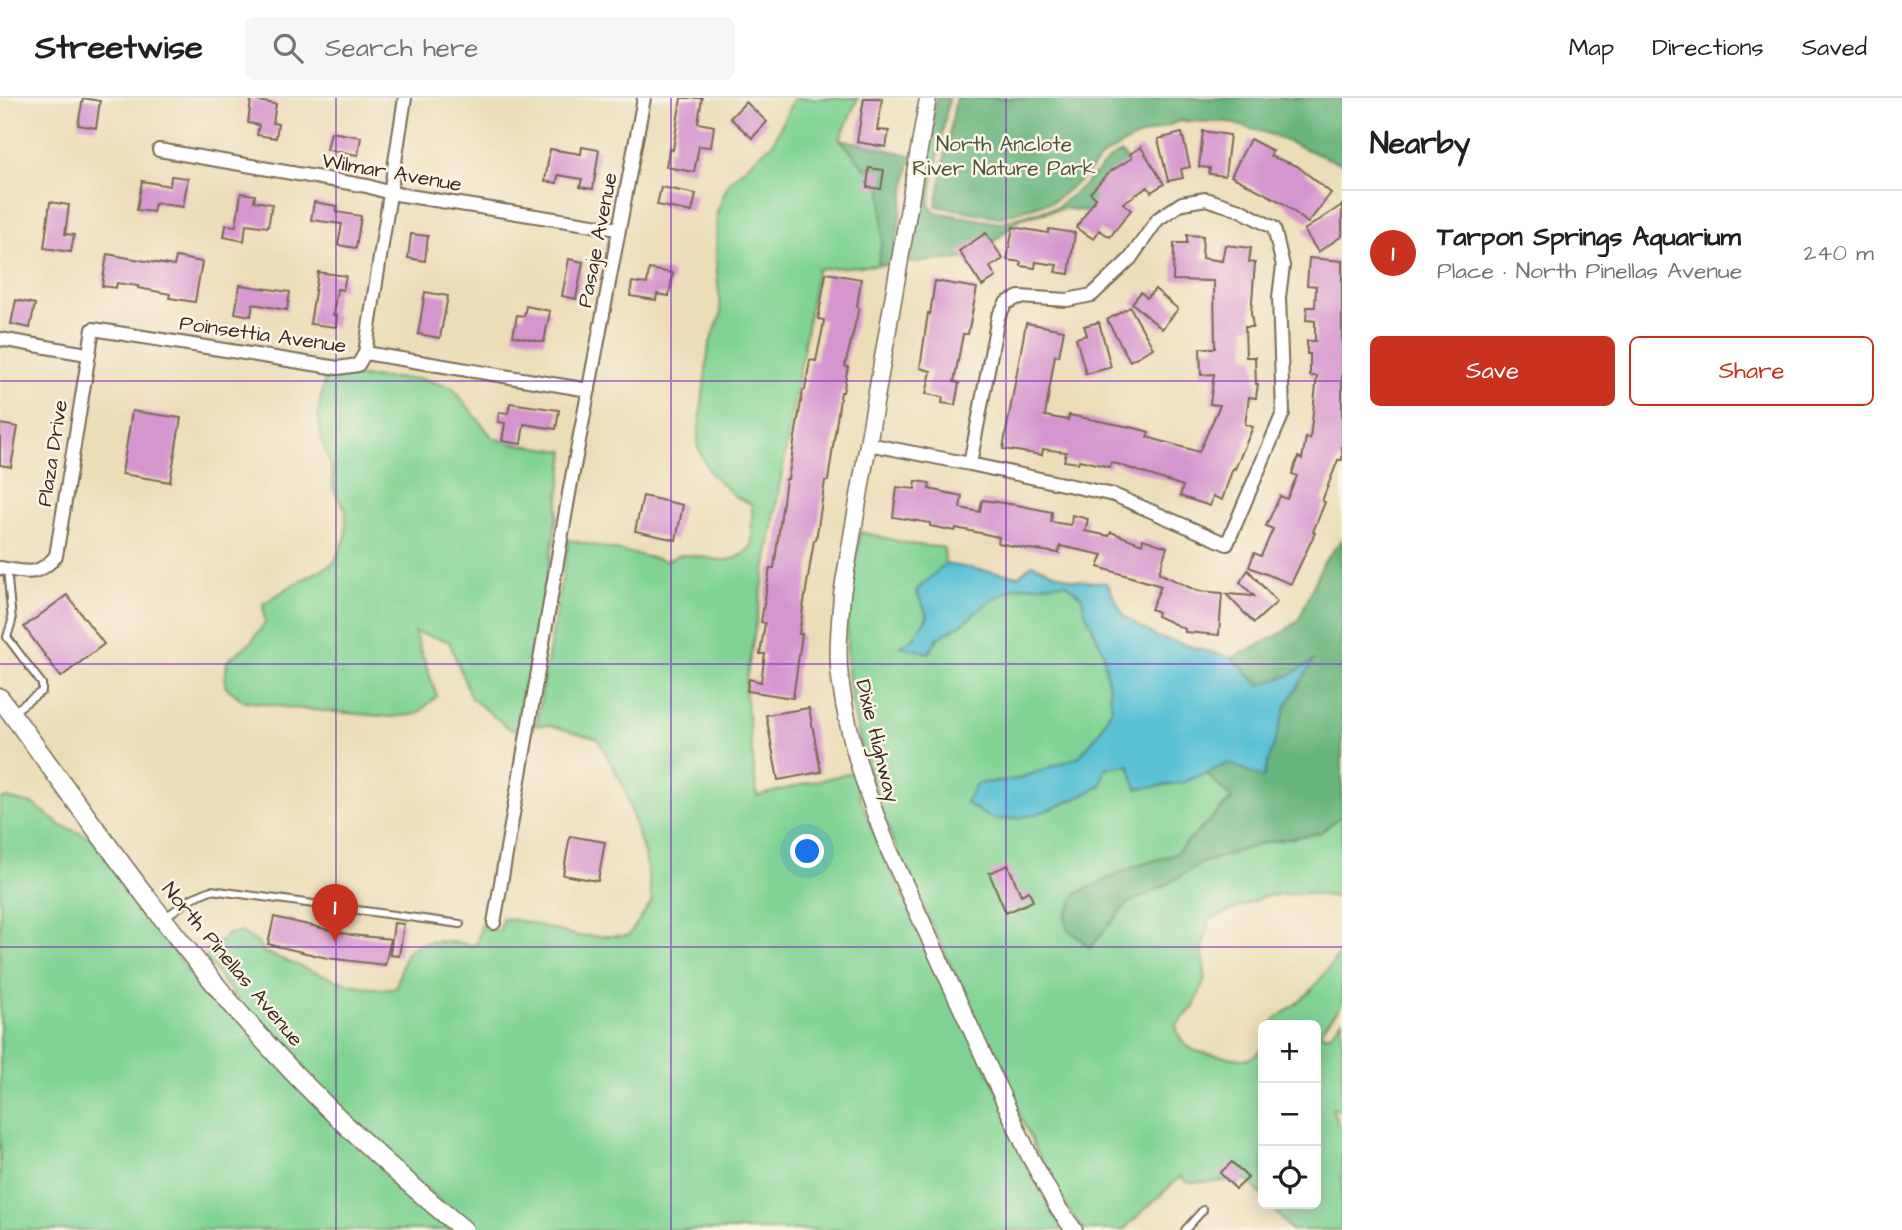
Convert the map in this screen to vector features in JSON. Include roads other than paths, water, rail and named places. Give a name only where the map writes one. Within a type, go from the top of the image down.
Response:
[{"type":"main road","name":"North Pinellas Avenue","points":[[0,698],[164,918],[255,1031],[316,1097],[408,1184],[464,1230]]},
{"type":"street","points":[[365,354],[405,98]]},
{"type":"street","name":"Pasaje Avenue","points":[[494,923],[618,229],[644,98]]},
{"type":"street","name":"Dixie Highway","points":[[928,98],[842,594],[839,636],[841,684],[853,743],[869,798],[889,850],[1030,1155],[1058,1208],[1074,1230]]},
{"type":"street","name":"Wilmar Avenue","points":[[159,150],[367,186],[390,193],[618,229]]},
{"type":"street","points":[[868,444],[1114,495],[1227,544],[1283,413],[1279,297],[1283,265],[1274,229],[1240,210],[1206,199],[1182,203],[1158,219],[1130,259],[1093,295],[1067,300],[1020,297],[1006,303],[998,317],[970,464]]},
{"type":"street","name":"Poinsettia Avenue","points":[[93,329],[338,368],[358,365],[365,354],[589,390]]},
{"type":"street","name":"Plaza Drive","points":[[4,569],[34,573],[46,568],[55,556],[93,329]]},
{"type":"street","points":[[0,339],[87,354]]},
{"type":"lane","points":[[0,642],[7,637],[12,621],[4,569]]},
{"type":"lane","points":[[0,597],[10,600]]},
{"type":"lane","points":[[7,637],[42,684],[41,691],[12,713]]},
{"type":"lane","points":[[164,918],[192,898],[211,890],[460,924]]},
{"type":"lane","points":[[1185,1230],[1203,1210]]},
{"type":"water","points":[[945,564],[1019,576],[1032,564],[1073,580],[1107,583],[1124,616],[1157,637],[1232,658],[1259,685],[1291,675],[1314,660],[1286,706],[1263,778],[1229,763],[1182,783],[1137,789],[1129,765],[1105,768],[1101,786],[1036,814],[995,819],[976,810],[966,803],[976,784],[1018,779],[1079,757],[1099,733],[1112,708],[1103,651],[1084,609],[1082,597],[1066,583],[1015,587],[987,603],[965,622],[938,638],[929,653],[900,646],[913,639],[928,616],[916,591]]},
{"type":"place","name":"Tarpon Springs Aquarium","points":[[335,942]]},
{"type":"park label","name":"North Anclote River Nature Park","points":[[1004,156]]}]
